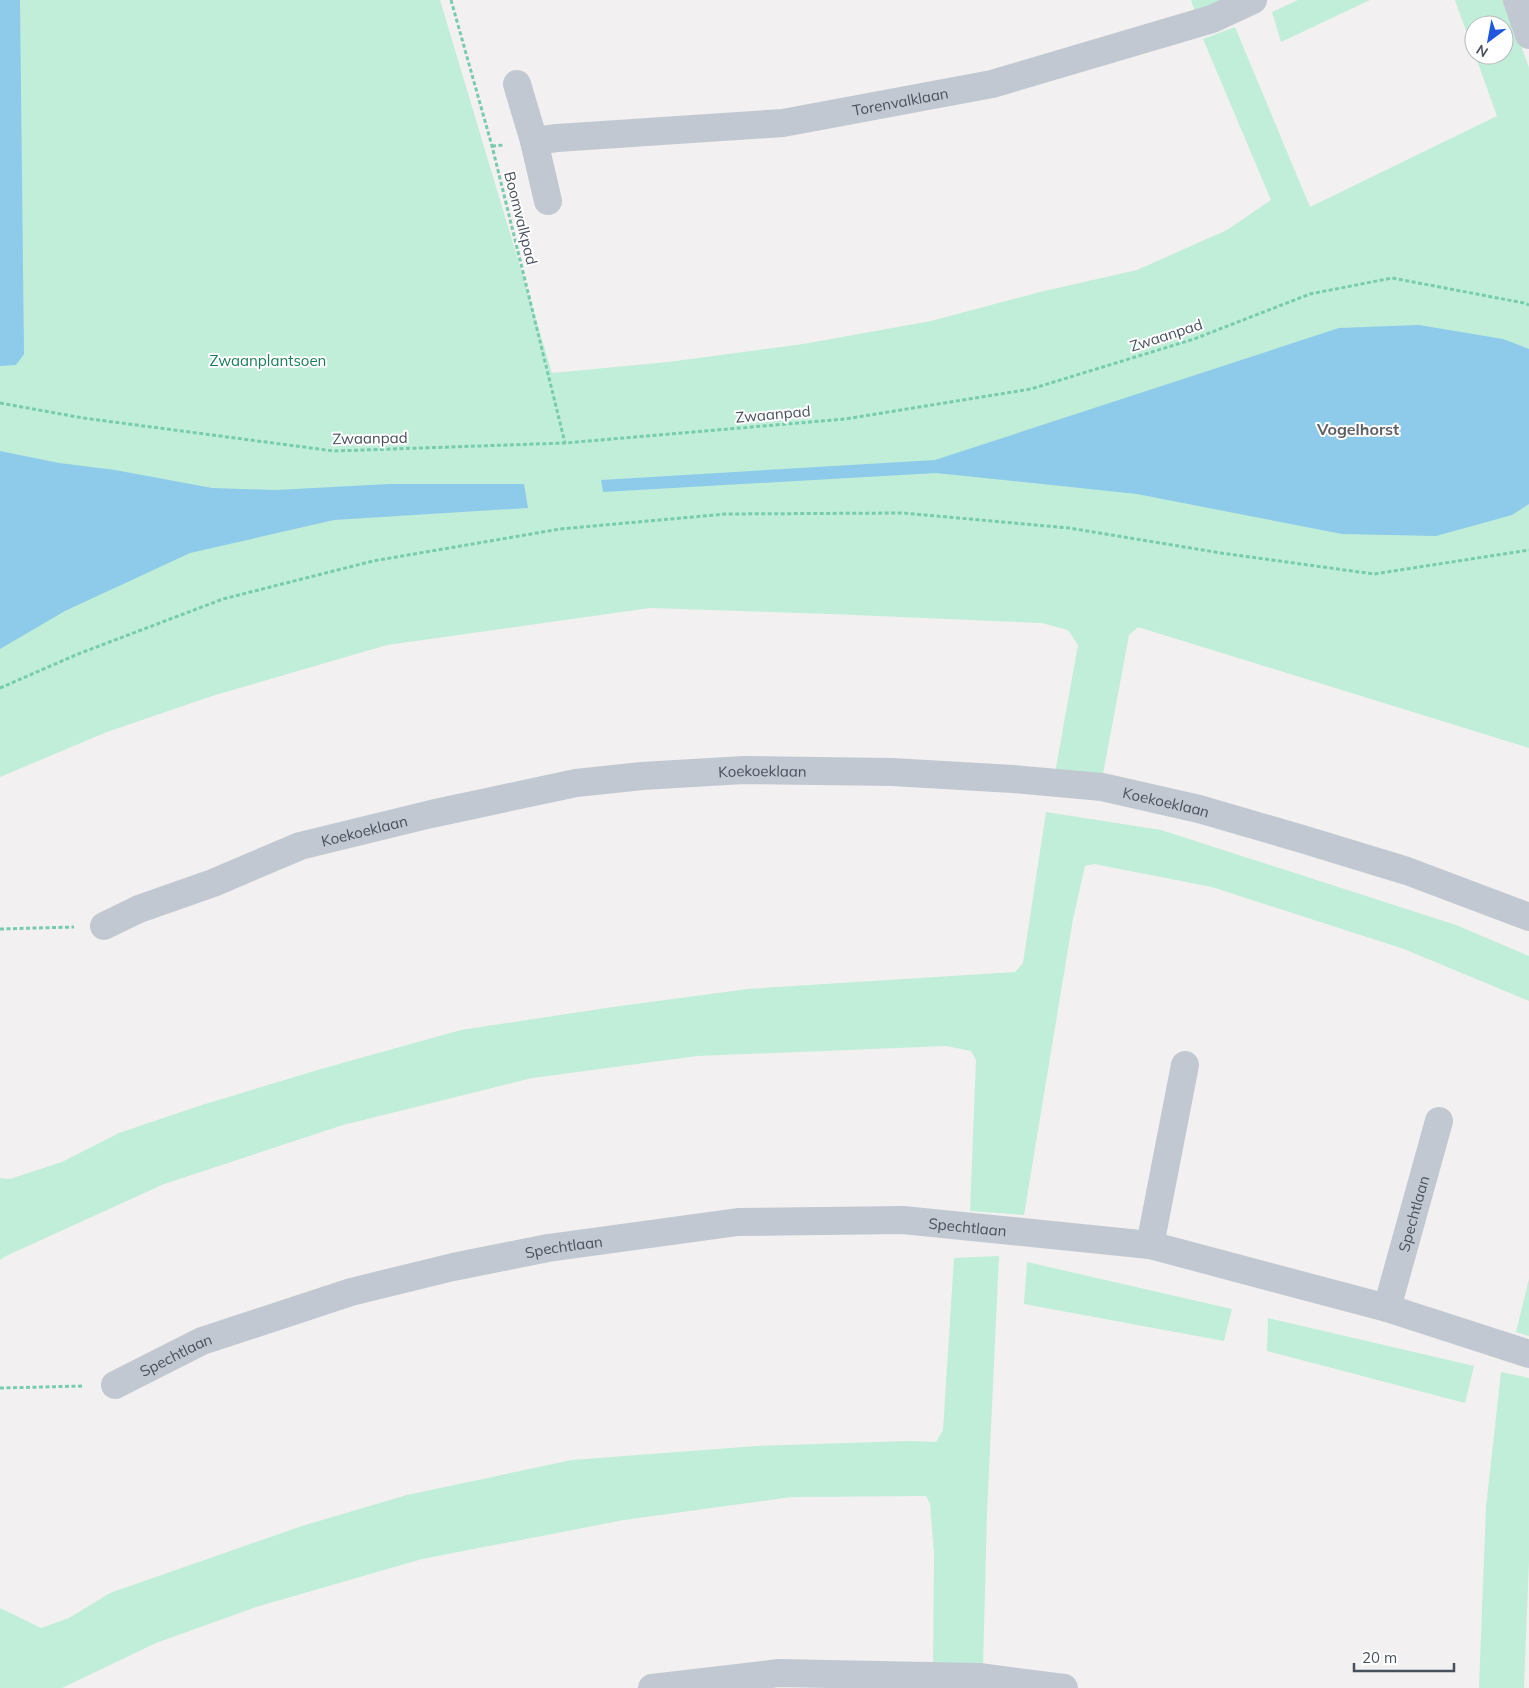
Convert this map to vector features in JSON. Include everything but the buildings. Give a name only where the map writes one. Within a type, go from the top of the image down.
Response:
[{"type":"street","name":"Torenvalklaan","points":[[534,141],[783,123],[992,84],[1212,19],[1253,0]]},
{"type":"street","points":[[1517,0],[1529,35]]},
{"type":"street","points":[[517,84],[534,141],[548,201]]},
{"type":"street","name":"Koekoeklaan","points":[[104,926],[139,909],[213,883],[300,846],[431,814],[576,783],[642,776],[744,770],[892,772],[1013,778],[1102,788],[1199,809],[1302,838],[1407,871],[1529,917]]},
{"type":"street","points":[[1150,1245],[1185,1065]]},
{"type":"street","name":"Spechtlaan","points":[[1387,1308],[1439,1121]]},
{"type":"street","name":"Spechtlaan","points":[[116,1385],[202,1341],[351,1292],[453,1267],[548,1248],[738,1222],[903,1220],[1150,1245],[1387,1308],[1529,1354]]},
{"type":"street","points":[[652,1688],[779,1673],[979,1677],[1064,1688]]},
{"type":"path","name":"Boomvalkpad","points":[[451,0],[492,146],[565,443]]},
{"type":"path","name":"Zwaanpad","points":[[0,403],[83,418],[334,451],[565,443],[845,419],[1030,389],[1194,339],[1310,294],[1392,278],[1529,305]]},
{"type":"path","points":[[0,688],[78,654],[223,599],[373,561],[560,529],[726,514],[903,513],[1068,528],[1221,553],[1374,574],[1529,550]]},
{"type":"path","points":[[0,929],[104,926]]},
{"type":"path","points":[[0,1388],[116,1385]]},
{"type":"green space","name":"Zwaanplantsoen","points":[[0,0],[440,0],[552,373],[668,362],[803,344],[931,321],[1040,292],[1137,270],[1227,230],[1271,200],[1203,39],[1235,27],[1310,207],[1497,116],[1479,65],[1514,65],[1514,26],[1529,68],[1529,748],[1138,627],[1129,635],[1102,779],[1055,773],[1078,645],[1068,630],[1042,623],[650,608],[387,645],[212,696],[107,732],[0,777]]},
{"type":"green space","points":[[1191,0],[1224,0],[1195,12]]},
{"type":"green space","points":[[1298,0],[1370,0],[1281,42],[1272,12]]},
{"type":"green space","name":"Zwaanplantsoen","points":[[1455,0],[1505,0],[1510,15],[1464,15],[1464,25]]},
{"type":"green space","points":[[1046,812],[1161,830],[1456,925],[1529,956],[1529,1001],[1404,949],[1212,887],[1094,864],[1085,866],[1073,919],[1024,1215],[970,1211],[976,1060],[971,1051],[946,1046],[697,1056],[532,1078],[343,1125],[164,1184],[0,1260],[0,1178],[10,1179],[62,1162],[119,1133],[202,1105],[321,1069],[461,1030],[613,1007],[748,989],[1015,972],[1023,963]]},
{"type":"green space","points":[[999,1256],[987,1513],[983,1668],[933,1669],[934,1553],[930,1504],[926,1496],[792,1497],[624,1520],[422,1559],[256,1607],[156,1643],[62,1688],[0,1688],[0,1608],[41,1628],[69,1618],[110,1593],[302,1526],[407,1495],[572,1460],[757,1446],[909,1441],[936,1442],[943,1430],[954,1258]]},
{"type":"green space","points":[[1027,1262],[1232,1309],[1224,1341],[1024,1304]]},
{"type":"green space","points":[[1529,1279],[1529,1336],[1516,1332]]},
{"type":"green space","points":[[1268,1318],[1474,1366],[1465,1403],[1267,1351]]},
{"type":"green space","points":[[1501,1372],[1529,1378],[1529,1560],[1524,1688],[1479,1688],[1486,1507]]},
{"type":"water","points":[[0,0],[20,0],[24,354],[16,365],[0,366]]},
{"type":"water","points":[[1419,325],[1503,339],[1529,349],[1529,504],[1512,515],[1436,536],[1342,534],[1137,494],[936,473],[603,492],[601,480],[935,460],[1339,328]]},
{"type":"water","points":[[0,451],[59,463],[115,470],[212,488],[276,490],[389,484],[524,484],[528,508],[334,520],[190,553],[65,611],[0,649]]},
{"type":"district","name":"Vogelhorst","points":[[1358,429]]}]
